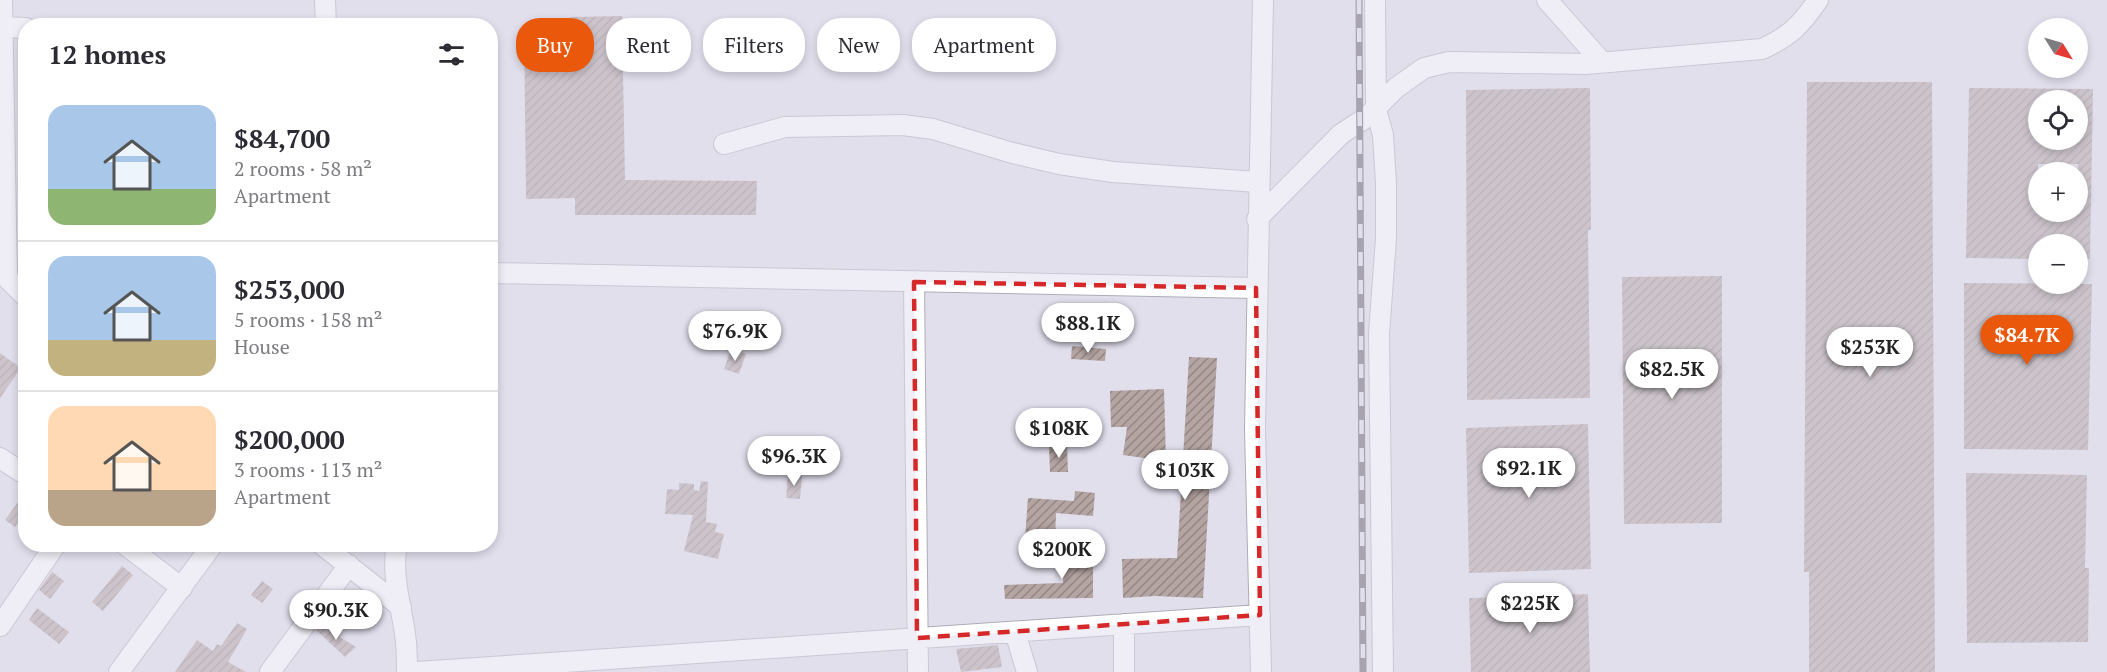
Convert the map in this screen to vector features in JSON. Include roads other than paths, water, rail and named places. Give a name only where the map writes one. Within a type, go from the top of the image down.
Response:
[{"type":"street","points":[[2,0],[11,278]]},
{"type":"street","points":[[325,0],[326,18]]},
{"type":"street","points":[[1261,672],[1255,429],[1257,219],[1263,0]]},
{"type":"street","points":[[1375,0],[1376,110],[1383,135],[1386,183],[1386,238],[1379,334],[1383,672]]},
{"type":"street","points":[[1547,0],[1602,62]]},
{"type":"street","points":[[1257,219],[1323,151],[1376,110],[1410,77],[1424,68],[1449,62],[1602,62],[1762,49],[1786,38],[1804,21],[1818,0]]},
{"type":"street","points":[[2,27],[18,28]]},
{"type":"street","points":[[724,144],[785,127],[895,124],[933,129],[1009,152],[1059,164],[1113,172],[1258,182]]},
{"type":"street","points":[[498,273],[1256,288]]},
{"type":"street","points":[[914,282],[918,672]]},
{"type":"street","points":[[0,458],[18,470]]},
{"type":"street","points":[[0,626],[51,552]]},
{"type":"street","points":[[135,552],[182,588]]},
{"type":"street","points":[[119,672],[207,552]]},
{"type":"street","points":[[331,552],[401,607]]},
{"type":"street","points":[[395,552],[396,582],[406,638],[407,672]]},
{"type":"street","points":[[270,672],[349,566]]},
{"type":"street","points":[[417,672],[1260,615]]},
{"type":"street","points":[[1124,624],[1124,672]]},
{"type":"street","points":[[1015,632],[1027,672]]},
{"type":"railway","points":[[1359,0],[1363,672]]}]
